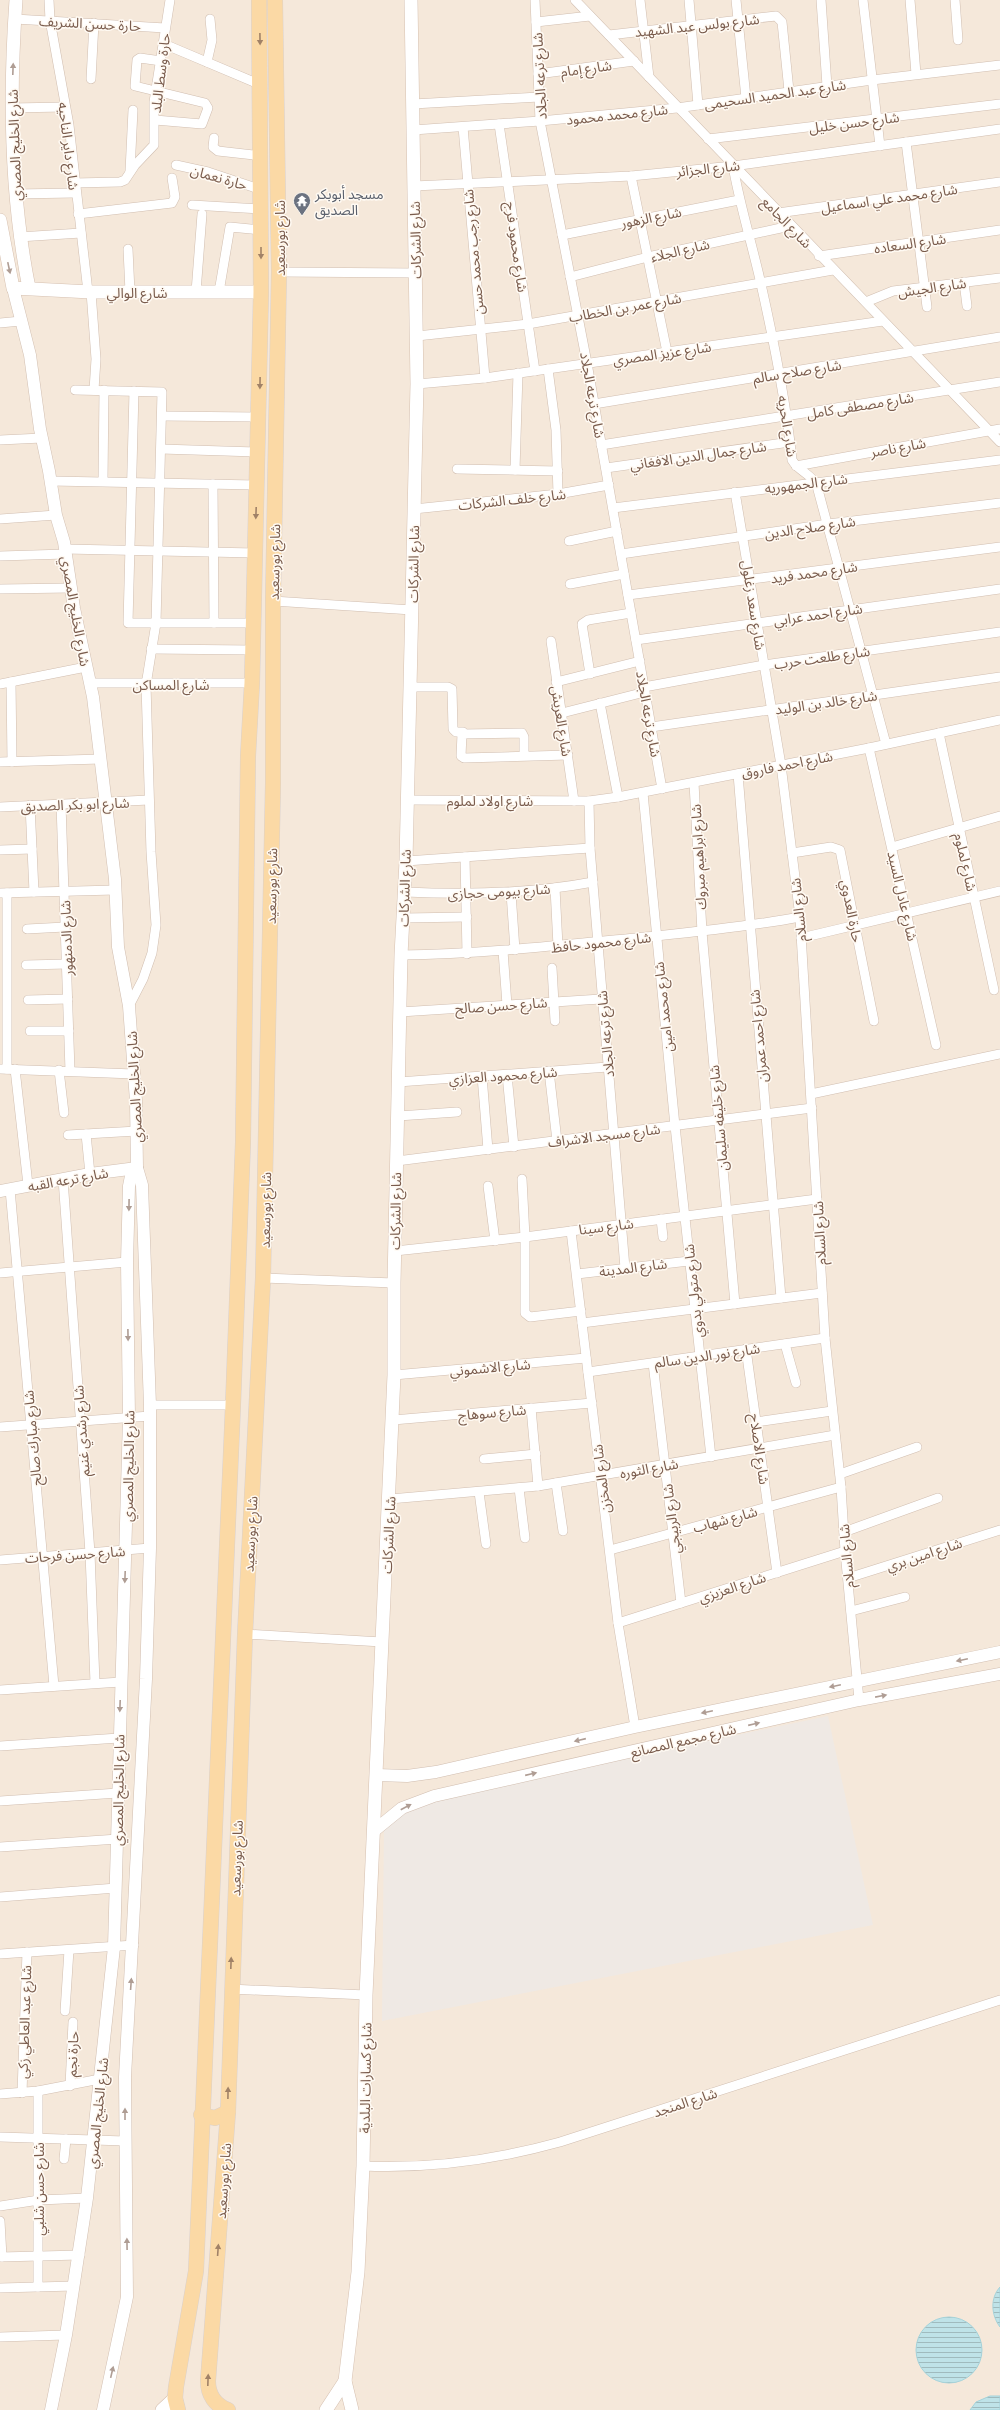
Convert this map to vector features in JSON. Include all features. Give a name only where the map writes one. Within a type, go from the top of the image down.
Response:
[{"type":"main road","name":"شارع الخليج المصري","points":[[16,0],[11,108],[15,194],[19,237],[30,288]]},
{"type":"main road","name":"شارع بورسعيد","points":[[177,2404],[196,2271],[201,2115],[234,1405],[243,1134],[248,756],[252,683],[259,417],[262,156],[259,0]]},
{"type":"main road","name":"شارع بورسعيد","points":[[228,2410],[214,2401],[208,2388],[208,2381],[228,2112],[230,1989],[245,1634],[263,1278],[273,783],[273,601],[279,272],[275,0]]},
{"type":"main road","name":"شارع الشركات","points":[[377,1775],[393,1420],[396,1162],[401,955],[406,861],[406,800],[417,384],[411,0]]},
{"type":"main road","name":"شارع الخليج المصري","points":[[0,220],[2,242],[13,288]]},
{"type":"main road","name":"شارع الوالي","points":[[13,288],[89,292],[261,292]]},
{"type":"main road","points":[[248,756],[259,757],[273,750]]},
{"type":"main road","points":[[248,789],[257,783],[273,783]]},
{"type":"main road","name":"شارع كسارات البلدية","points":[[352,2410],[345,2381],[358,2272],[363,2166],[366,1995],[377,1775]]},
{"type":"main road","points":[[201,2115],[215,2118],[228,2112]]},
{"type":"main road","points":[[200,2149],[210,2144],[226,2146]]},
{"type":"main road","name":"شارع كسارات البلدية","points":[[326,2410],[345,2381]]},
{"type":"main road","points":[[162,2410],[177,2404]]},
{"type":"street","name":"شارع داير الناحيه","points":[[49,0],[50,20],[65,107],[89,292],[95,352],[94,390]]},
{"type":"street","name":"حارة وسط البلد","points":[[74,183],[120,182],[125,180],[130,171],[154,145],[154,102],[170,0]]},
{"type":"street","name":"شارع ترعه الجلاد","points":[[535,0],[540,121],[587,363],[662,789]]},
{"type":"street","name":"شارع الجامع","points":[[575,0],[790,226],[866,302],[1000,442]]},
{"type":"street","points":[[640,0],[642,30],[649,77]]},
{"type":"street","points":[[689,0],[698,105]]},
{"type":"street","points":[[736,0],[746,98]]},
{"type":"street","points":[[821,0],[827,86]]},
{"type":"street","points":[[863,0],[880,146]]},
{"type":"street","points":[[910,0],[916,74]]},
{"type":"street","points":[[955,0],[958,40]]},
{"type":"street","points":[[536,22],[590,16]]},
{"type":"street","name":"شارع بولس عبد الشهيد","points":[[609,35],[642,30],[776,16],[782,22],[789,92]]},
{"type":"street","name":"حارة حسن الشريف","points":[[14,19],[165,28]]},
{"type":"street","points":[[207,62],[212,40],[210,19]]},
{"type":"street","points":[[91,79],[94,23]]},
{"type":"street","points":[[164,44],[261,85]]},
{"type":"street","points":[[154,120],[202,124],[208,108],[205,103],[135,86],[133,83],[137,60],[140,58],[161,61]]},
{"type":"street","name":"شارع إمام","points":[[538,74],[634,61]]},
{"type":"street","name":"شارع عبد الحميد السحيمى","points":[[677,108],[916,74],[1000,65]]},
{"type":"street","points":[[413,104],[539,97]]},
{"type":"street","name":"شارع حسن خليل","points":[[708,139],[877,120],[1000,104]]},
{"type":"street","points":[[11,108],[65,107]]},
{"type":"street","name":"شارع محمد محمود","points":[[413,130],[540,121],[677,108]]},
{"type":"street","points":[[130,171],[133,110]]},
{"type":"street","name":"شارع محمود فرج","points":[[499,124],[535,371]]},
{"type":"street","name":"شارع رجب محمد حسن","points":[[462,127],[485,378]]},
{"type":"street","name":"شارع الجزائر","points":[[414,186],[631,176],[733,166],[1000,129]]},
{"type":"street","points":[[214,138],[213,147],[218,151],[262,156]]},
{"type":"street","points":[[906,142],[927,307]]},
{"type":"street","name":"حارة نعمان","points":[[176,165],[208,172],[262,190]]},
{"type":"street","name":"شارع الحريه","points":[[733,166],[739,200],[761,282],[773,337],[780,374],[792,460],[796,466],[809,474],[816,482]]},
{"type":"street","points":[[631,176],[667,352]]},
{"type":"street","points":[[78,214],[172,203],[175,198],[172,178]]},
{"type":"street","name":"شارع محمد علي اسماعيل","points":[[778,213],[1000,182]]},
{"type":"street","points":[[15,194],[75,193]]},
{"type":"street","name":"شارع الزهور","points":[[562,235],[739,200]]},
{"type":"street","name":"حارة نعمان","points":[[192,205],[261,209]]},
{"type":"street","points":[[196,292],[202,214]]},
{"type":"street","name":"شارع الجلاء","points":[[570,277],[648,257],[790,226]]},
{"type":"street","points":[[219,292],[230,227],[261,230]]},
{"type":"street","name":"شارع السعاده","points":[[819,256],[1000,230]]},
{"type":"street","points":[[19,237],[81,233]]},
{"type":"street","points":[[128,248],[130,292]]},
{"type":"street","name":"شارع عمر بن الخطاب","points":[[417,336],[528,324],[833,270]]},
{"type":"street","points":[[279,272],[416,273]]},
{"type":"street","name":"شارع الجيش","points":[[866,302],[893,292],[1000,278]]},
{"type":"street","points":[[964,282],[967,306]]},
{"type":"street","name":"شارع الخليج المصري","points":[[13,288],[35,383],[42,438],[90,683],[101,759],[115,890],[118,947],[129,1006],[134,1074],[137,1168],[142,1186],[150,1411],[150,1548],[134,1945],[125,2077],[127,2297],[103,2410]]},
{"type":"street","points":[[0,322],[21,321]]},
{"type":"street","name":"شارع عزيز المصري","points":[[417,384],[485,378],[883,321]]},
{"type":"street","name":"شارع صلاح سالم","points":[[594,404],[1000,337]]},
{"type":"street","points":[[548,369],[556,430],[558,494]]},
{"type":"street","points":[[515,470],[518,373]]},
{"type":"street","name":"شارع مصطفى كامل","points":[[601,445],[951,391],[1000,382]]},
{"type":"street","points":[[75,390],[162,392],[156,623],[146,684],[156,925],[152,953],[143,979],[129,1006]]},
{"type":"street","points":[[103,481],[104,390]]},
{"type":"street","points":[[134,391],[128,623],[253,623]]},
{"type":"street","points":[[162,416],[259,417]]},
{"type":"street","name":"شارع ناصر","points":[[796,466],[1000,429]]},
{"type":"street","points":[[0,440],[42,438]]},
{"type":"street","name":"شارع جمال الدين الافغاني","points":[[606,468],[790,442]]},
{"type":"street","points":[[161,449],[258,452]]},
{"type":"street","name":"شارع الجمهوريه","points":[[613,508],[1000,460]]},
{"type":"street","points":[[457,469],[558,471]]},
{"type":"street","points":[[51,481],[257,485]]},
{"type":"street","points":[[816,482],[886,744]]},
{"type":"street","points":[[213,484],[214,623]]},
{"type":"street","name":"شارع خلف الشركات","points":[[414,510],[558,494],[609,485]]},
{"type":"street","name":"شارع سعد زغلول","points":[[735,492],[781,765]]},
{"type":"street","name":"شارع صلاح الدين","points":[[621,554],[828,524],[1000,504]]},
{"type":"street","points":[[0,519],[56,515]]},
{"type":"street","points":[[569,541],[617,531]]},
{"type":"street","name":"شارع محمد فريد","points":[[628,595],[1000,547]]},
{"type":"street","points":[[0,556],[130,550],[255,554]]},
{"type":"street","points":[[570,584],[624,574]]},
{"type":"street","points":[[0,589],[71,588]]},
{"type":"street","name":"شارع احمد عرابي","points":[[636,640],[1000,589]]},
{"type":"street","points":[[273,601],[412,610]]},
{"type":"street","points":[[590,674],[582,624],[588,620],[631,613]]},
{"type":"street","name":"شارع طلعت حرب","points":[[562,713],[645,689],[764,665],[1000,632]]},
{"type":"street","name":"شارع العريش","points":[[550,641],[574,800]]},
{"type":"street","points":[[151,649],[252,650]]},
{"type":"street","points":[[556,682],[640,661]]},
{"type":"street","points":[[0,684],[86,668]]},
{"type":"street","name":"شارع خالد بن الوليد","points":[[651,727],[1000,677]]},
{"type":"street","points":[[11,682],[12,762]]},
{"type":"street","name":"شارع المساكن","points":[[90,683],[252,683]]},
{"type":"street","points":[[410,687],[448,687],[452,689],[453,729],[456,732],[522,733],[524,737],[524,756]]},
{"type":"street","points":[[600,703],[618,797]]},
{"type":"street","name":"شارع احمد فاروق","points":[[574,800],[589,801],[643,793],[939,734],[1000,720]]},
{"type":"street","points":[[464,732],[462,758],[568,755]]},
{"type":"street","name":"شارع لملوم","points":[[939,734],[994,990]]},
{"type":"street","name":"شارع عادل السيد","points":[[869,748],[936,1044]]},
{"type":"street","points":[[0,762],[101,759]]},
{"type":"street","name":"شارع السلام","points":[[781,765],[802,938],[825,1338],[840,1474],[845,1551],[859,1700]]},
{"type":"street","name":"شارع احمد عمران","points":[[738,774],[749,927],[781,1298]]},
{"type":"street","name":"شارع ابراهيم مبروك","points":[[694,783],[702,932]]},
{"type":"street","name":"شارع محمد امين","points":[[643,793],[655,936],[675,1126]]},
{"type":"street","name":"شارع ابو بكر الصديق","points":[[0,807],[150,800]]},
{"type":"street","name":"شارع اولاد لملوم","points":[[406,800],[574,800]]},
{"type":"street","name":"شارع ترعه الجلاد","points":[[589,801],[590,848],[625,1268]]},
{"type":"street","name":"شارع الدمنهور","points":[[61,804],[70,1071]]},
{"type":"street","points":[[30,805],[34,892]]},
{"type":"street","points":[[892,847],[1000,816]]},
{"type":"street","name":"حارة العدوي","points":[[792,853],[831,847],[840,850],[874,1021]]},
{"type":"street","points":[[0,850],[32,848]]},
{"type":"street","points":[[406,861],[590,848]]},
{"type":"street","points":[[466,857],[467,954]]},
{"type":"street","name":"شارع بيومى حجازى","points":[[405,892],[466,895],[511,893],[593,882]]},
{"type":"street","points":[[555,888],[558,946]]},
{"type":"street","points":[[28,1186],[7,1069],[4,893],[115,890]]},
{"type":"street","points":[[802,938],[906,912],[1000,891]]},
{"type":"street","points":[[511,893],[515,950]]},
{"type":"street","points":[[404,918],[466,917]]},
{"type":"street","name":"شارع محمود حافظ","points":[[401,955],[467,954],[598,943],[749,927],[800,917]]},
{"type":"street","points":[[27,928],[65,927]]},
{"type":"street","name":"شارع خليفه سليمان","points":[[702,932],[734,1304]]},
{"type":"street","points":[[503,951],[507,1005]]},
{"type":"street","points":[[26,965],[66,964]]},
{"type":"street","points":[[552,968],[555,1021]]},
{"type":"street","points":[[28,1000],[68,999]]},
{"type":"street","name":"شارع حسن صالح","points":[[400,1012],[602,999]]},
{"type":"street","points":[[30,1031],[69,1031]]},
{"type":"street","points":[[811,1094],[1000,1054]]},
{"type":"street","name":"شارع محمود العزازي","points":[[398,1082],[608,1067]]},
{"type":"street","points":[[7,1069],[134,1074]]},
{"type":"street","points":[[59,1070],[64,1113]]},
{"type":"street","points":[[549,1071],[557,1141]]},
{"type":"street","points":[[507,1075],[514,1147]]},
{"type":"street","points":[[482,1076],[488,1150]]},
{"type":"street","name":"شارع مسجد الاشراف","points":[[396,1162],[812,1108]]},
{"type":"street","points":[[398,1116],[457,1112]]},
{"type":"street","name":"شارع متولي بدوي","points":[[675,1126],[711,1457]]},
{"type":"street","points":[[68,1135],[136,1131]]},
{"type":"street","points":[[86,1134],[90,1174]]},
{"type":"street","name":"شارع الخليج المصري","points":[[51,2410],[80,2255],[95,2139],[114,1946],[129,1418],[127,1262],[129,1186],[131,1176],[137,1168]]},
{"type":"street","name":"شارع ترعه القبه","points":[[5,1190],[90,1174],[137,1168]]},
{"type":"street","name":"شارع رشدي غنيم","points":[[63,1179],[68,1267],[90,1553],[95,1683]]},
{"type":"street","points":[[522,1179],[525,1237],[524,1308],[527,1316],[581,1311]]},
{"type":"street","points":[[488,1186],[495,1241]]},
{"type":"street","name":"شارع مبارك صالح","points":[[5,1190],[18,1272],[54,1686]]},
{"type":"street","name":"شارع سينا","points":[[394,1251],[495,1241],[817,1199]]},
{"type":"street","points":[[661,1219],[663,1237]]},
{"type":"street","name":"شارع المخزن","points":[[571,1231],[618,1623],[635,1727]]},
{"type":"street","name":"شارع المدينة","points":[[576,1274],[689,1261]]},
{"type":"street","points":[[0,1273],[127,1262]]},
{"type":"street","points":[[263,1278],[394,1283]]},
{"type":"street","points":[[582,1323],[822,1293]]},
{"type":"street","name":"شارع نور الدين سالم","points":[[588,1372],[825,1338]]},
{"type":"street","points":[[785,1344],[796,1383]]},
{"type":"street","name":"شارع الاصلاح","points":[[746,1349],[777,1573]]},
{"type":"street","name":"شارع الاشموني","points":[[394,1375],[586,1358]]},
{"type":"street","name":"شارع الربيجي","points":[[653,1363],[681,1603]]},
{"type":"street","name":"شارع سوهاج","points":[[393,1420],[592,1403]]},
{"type":"street","points":[[0,1427],[129,1418],[150,1411],[234,1405]]},
{"type":"street","points":[[531,1408],[538,1486]]},
{"type":"street","points":[[756,1422],[832,1411]]},
{"type":"street","name":"شارع الثوره","points":[[390,1499],[538,1486],[835,1435]]},
{"type":"street","points":[[840,1474],[917,1447]]},
{"type":"street","points":[[484,1459],[536,1454]]},
{"type":"street","points":[[556,1483],[563,1531]]},
{"type":"street","name":"شارع شهاب","points":[[610,1550],[841,1487]]},
{"type":"street","points":[[519,1488],[526,1538]]},
{"type":"street","points":[[479,1492],[486,1544]]},
{"type":"street","points":[[844,1532],[938,1498]]},
{"type":"street","name":"شارع امين بري","points":[[848,1578],[1000,1530]]},
{"type":"street","name":"شارع حسن فرحات","points":[[0,1560],[150,1548]]},
{"type":"street","name":"شارع العزيزي","points":[[618,1623],[845,1551]]},
{"type":"street","points":[[851,1611],[905,1597]]},
{"type":"street","points":[[245,1634],[382,1642]]},
{"type":"street","name":"شارع مجمع المصانع","points":[[377,1775],[407,1776],[436,1772],[635,1727],[1000,1652]]},
{"type":"street","name":"شارع مجمع المصانع","points":[[375,1830],[402,1808],[434,1796],[859,1700],[1000,1674]]},
{"type":"street","points":[[0,1690],[121,1682]]},
{"type":"street","points":[[0,1746],[119,1738]]},
{"type":"street","points":[[0,1801],[118,1793]]},
{"type":"street","points":[[0,1847],[118,1839]]},
{"type":"street","points":[[0,1897],[116,1888]]},
{"type":"street","points":[[0,1954],[134,1945]]},
{"type":"street","points":[[65,2011],[69,1950]]},
{"type":"street","name":"شارع عبد العاطي زكي","points":[[22,2093],[27,1952]]},
{"type":"street","points":[[230,1989],[366,1995]]},
{"type":"street","name":"شارع المنجد","points":[[363,2166],[444,2165],[526,2151],[560,2142],[1000,2000]]},
{"type":"street","name":"حارة نجم","points":[[70,2086],[73,2022]]},
{"type":"street","points":[[0,2094],[38,2091],[100,2079]]},
{"type":"street","name":"شارع حسن شلبي","points":[[38,2091],[38,2287]]},
{"type":"street","points":[[0,2138],[66,2138],[125,2141]]},
{"type":"street","points":[[64,2159],[66,2138]]},
{"type":"street","points":[[0,2206],[39,2200],[87,2198]]},
{"type":"street","points":[[0,2221],[1,2258],[80,2255]]},
{"type":"street","points":[[0,2288],[74,2286]]},
{"type":"street","points":[[0,2337],[66,2335]]},
{"type":"shaded area","points":[[0,0],[1000,0],[1000,2410],[0,2410]]},
{"type":"shaded area","points":[[828,1716],[873,1925],[382,2021],[384,1824],[420,1801]]},
{"type":"water","points":[[1000,2287],[1000,2327],[993,2312],[993,2301]]},
{"type":"water","points":[[943,2317],[955,2317],[967,2322],[977,2332],[982,2344],[980,2363],[967,2378],[955,2383],[943,2383],[931,2378],[921,2368],[916,2356],[916,2344],[921,2332],[931,2322]]},
{"type":"water","points":[[990,2396],[1000,2396],[1000,2410],[970,2410],[976,2402]]},
{"type":"place","name":"مسجد أبوبكر الصديق","points":[[302,216]]}]
